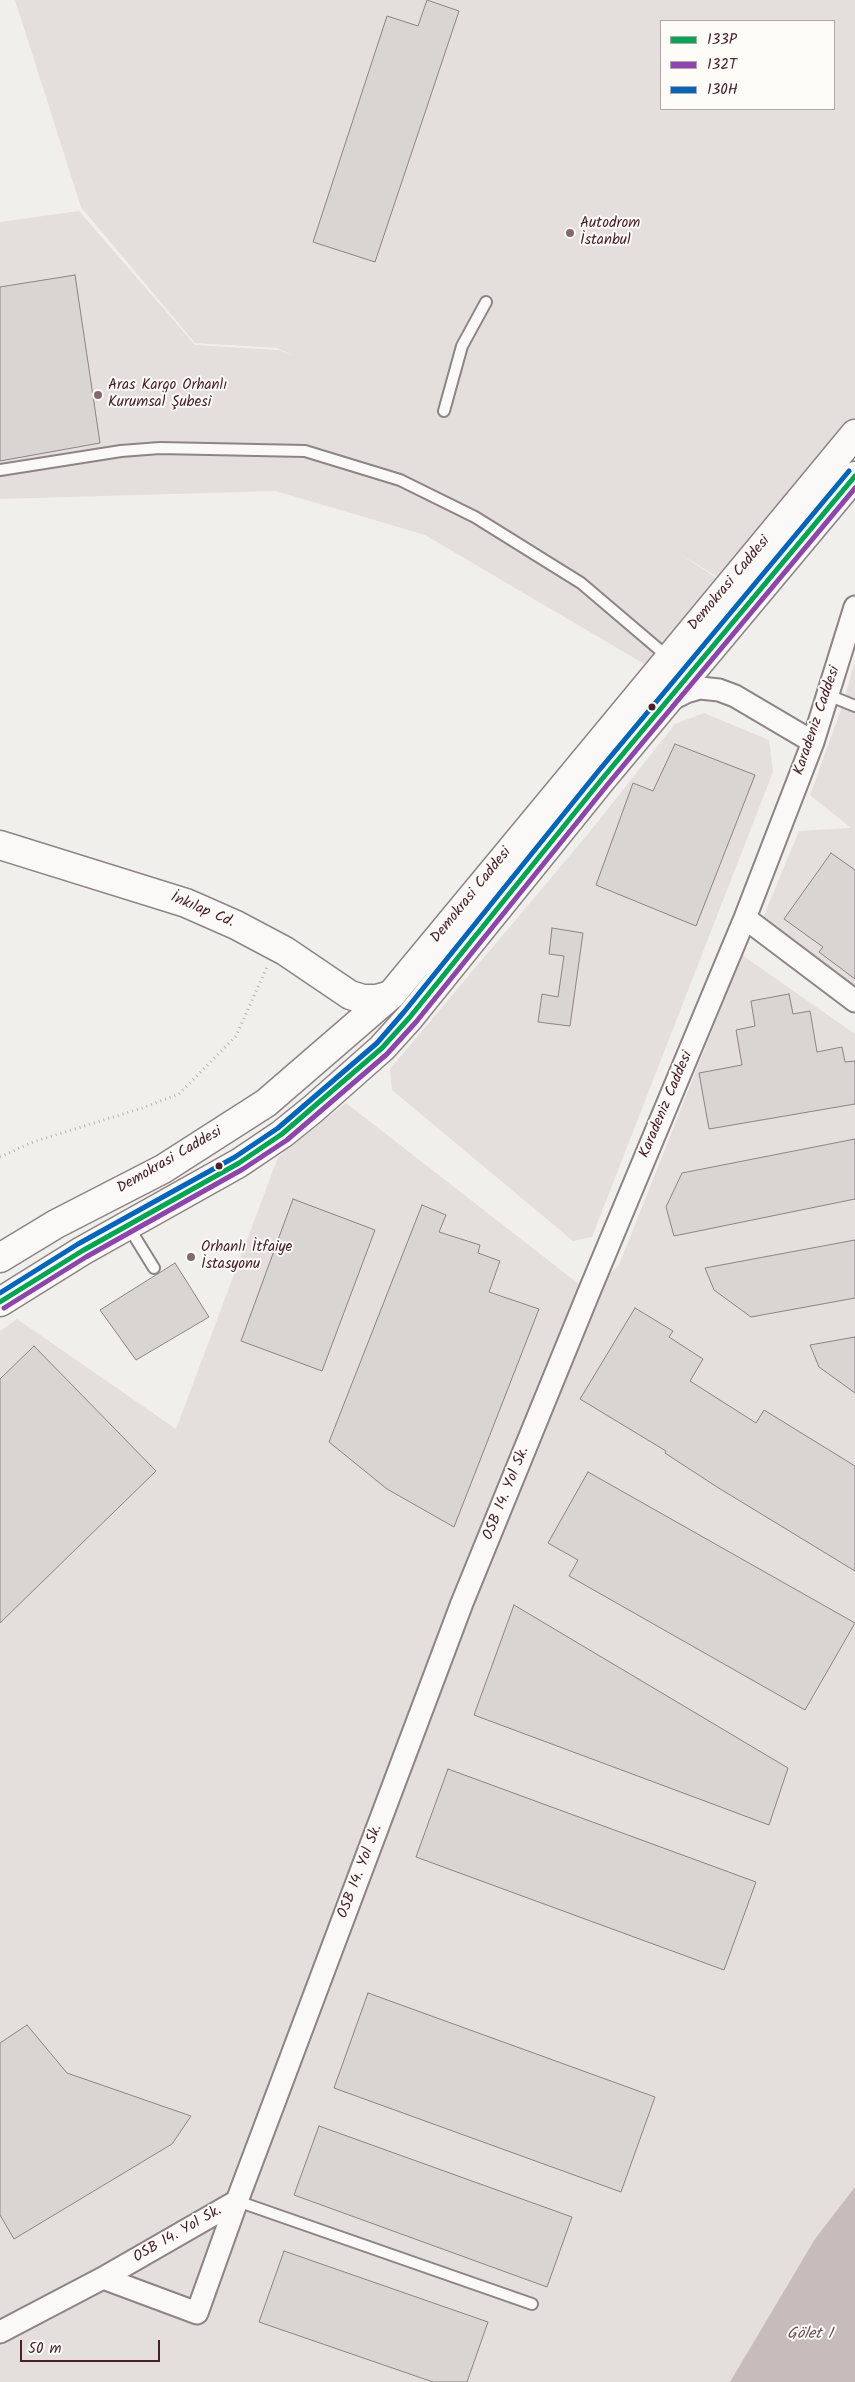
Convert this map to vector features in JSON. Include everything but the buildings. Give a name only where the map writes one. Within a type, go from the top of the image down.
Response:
[{"type":"main road","name":"Demokrasi Caddesi","points":[[0,1258],[81,1210],[163,1169],[266,1104],[391,995],[855,434]]},
{"type":"main road","name":"Demokrasi Caddesi","points":[[0,1302],[128,1225],[246,1159],[282,1134],[357,1071],[410,1017],[668,701],[851,487]]},
{"type":"main road","name":"İnkılap Cd.","points":[[0,845],[186,903],[236,925],[276,946],[350,995],[377,999],[391,995]]},
{"type":"main road","points":[[331,981],[344,995],[350,1007],[349,1020],[336,1043]]},
{"type":"main road","points":[[357,1071],[356,1056],[360,1040],[367,1026],[391,995]]},
{"type":"main road","points":[[81,1210],[128,1225]]},
{"type":"street","points":[[798,504],[821,489],[851,487]]},
{"type":"street","name":"Karadeniz Caddesi","points":[[589,1292],[745,918],[813,742],[855,607]]},
{"type":"street","points":[[668,701],[686,692],[700,688],[719,690],[735,696],[813,742]]},
{"type":"street","points":[[745,918],[855,1000]]},
{"type":"street","name":"OSB 14. Yol Sk.","points":[[0,2332],[103,2278],[237,2200],[462,1604],[589,1292]]},
{"type":"street","points":[[103,2278],[197,2313],[237,2200]]},
{"type":"lane","points":[[444,411],[462,346],[486,302]]},
{"type":"lane","points":[[0,470],[121,451],[160,448],[305,451],[400,480],[476,517],[581,584],[668,658]]},
{"type":"lane","points":[[828,695],[855,706]]},
{"type":"lane","points":[[128,1225],[154,1268]]},
{"type":"lane","points":[[237,2200],[532,2304]]},
{"type":"path","points":[[0,1157],[33,1142],[142,1108],[179,1094],[236,1036],[276,946]]},
{"type":"shaded area","name":"Autodrom İstanbul","points":[[15,0],[855,0],[855,422],[718,577],[678,553],[718,579],[646,665],[425,535],[276,491],[0,499],[0,222],[79,211],[195,345],[279,350],[296,357],[277,348],[195,343],[81,207]]},
{"type":"shaded area","points":[[855,661],[855,991],[762,920],[799,831],[851,828],[810,795],[843,704]]},
{"type":"shaded area","points":[[704,713],[769,740],[773,772],[592,1237],[573,1241],[392,1090],[390,1069],[588,834],[675,724]]},
{"type":"shaded area","points":[[742,955],[855,1034],[855,2382],[0,2382],[0,1331],[17,1319],[176,1429],[278,1157],[346,1103],[589,1292],[619,1265]]},
{"type":"shaded area","points":[[226,1503],[372,1581],[238,2035],[263,2055],[256,2076],[92,2031],[32,1977],[0,1870],[0,1798],[22,1763],[0,1741]]},
{"type":"shaded area","points":[[855,1749],[855,2286],[806,2382],[532,2382],[564,2340],[615,2358],[660,2213],[730,2034],[778,1977],[810,1883],[802,1855]]},
{"type":"shaded area","points":[[95,2308],[215,2345],[306,2382],[0,2382],[0,2358]]},
{"type":"water","name":"Gölet 1","points":[[855,2187],[855,2382],[730,2382],[815,2239]]},
{"type":"transit line","name":"130H","points":[[0,1293],[78,1244],[235,1157],[278,1128],[377,1043],[596,774],[849,471]]},
{"type":"transit line","name":"133P","points":[[0,1302],[82,1251],[239,1163],[282,1134],[382,1048],[410,1017],[602,779],[855,476]]},
{"type":"transit line","name":"132T","points":[[4,1308],[86,1257],[243,1169],[287,1140],[387,1054],[416,1022],[608,784],[855,488]]},
{"type":"place","name":"Autodrom İstanbul","points":[[570,233]]},
{"type":"place","name":"Aras Kargo Orhanlı Kurumsal Şubesi","points":[[98,395]]},
{"type":"place","name":"Orhanlı İtfaiye İstasyonu","points":[[191,1257]]}]
